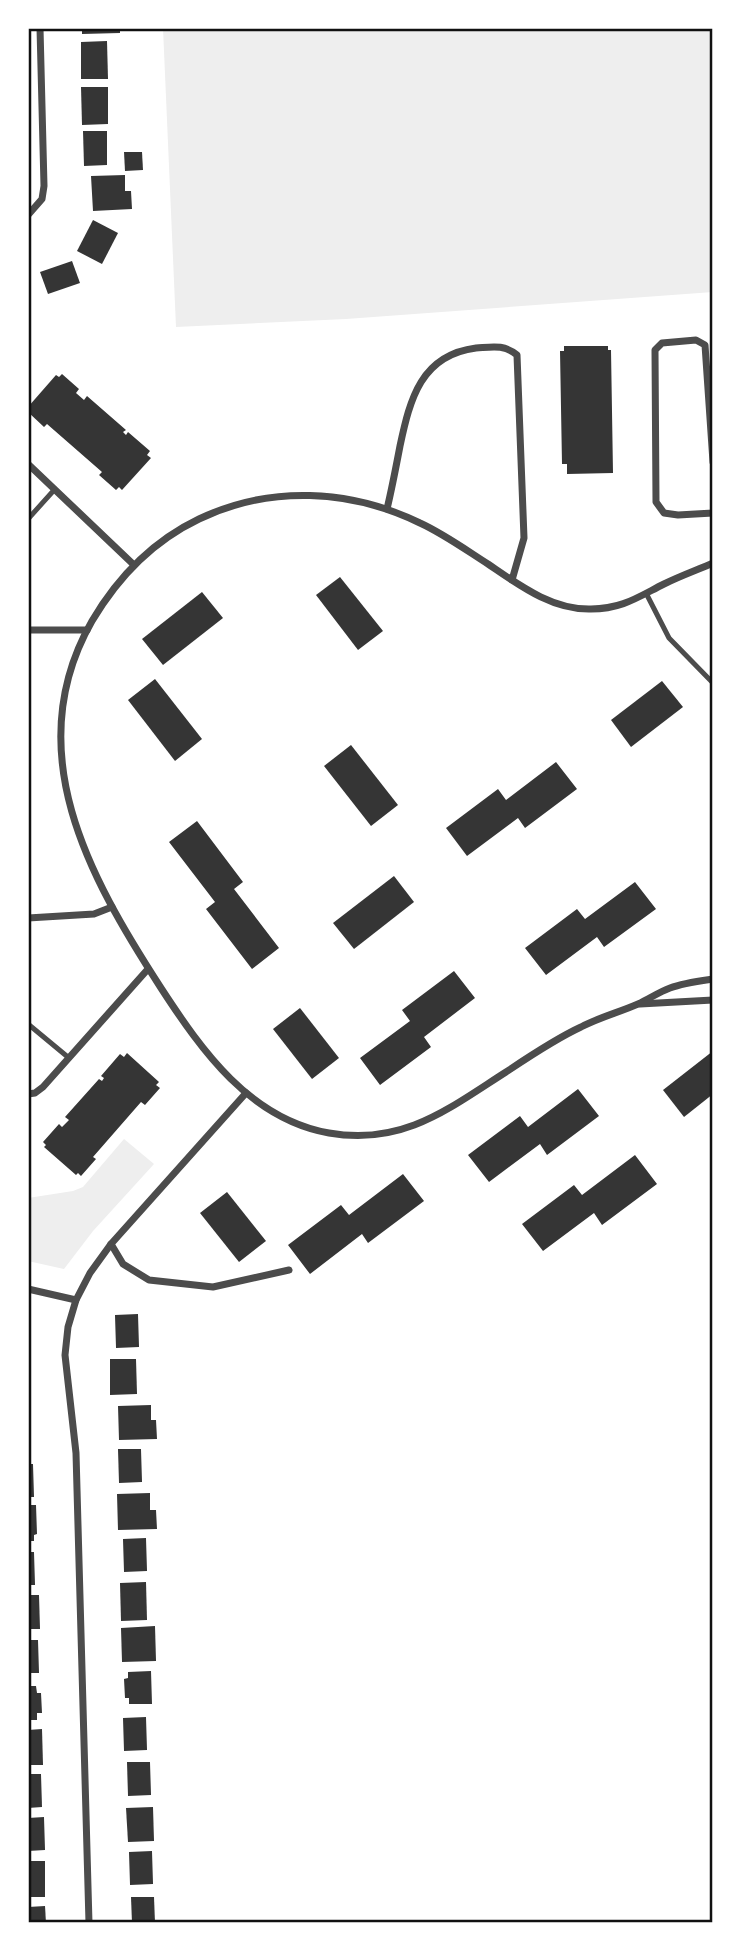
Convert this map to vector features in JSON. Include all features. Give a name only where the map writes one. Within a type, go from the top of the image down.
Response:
[{"type":"street","points":[[28,215],[42,199],[44,186],[40,28]]},
{"type":"street","points":[[713,462],[705,345],[696,341],[662,343],[655,350],[656,502],[664,513],[713,513]]},
{"type":"street","points":[[387,509],[408,410],[414,393],[428,371],[459,350],[495,346],[508,348],[517,355],[524,538],[512,580]]},
{"type":"street","points":[[28,464],[134,565]]},
{"type":"street","points":[[713,563],[618,607],[581,609],[544,599],[444,536],[387,509],[359,500],[331,496],[275,497],[248,502],[211,514],[176,532],[134,565],[106,599],[87,631],[67,683],[60,745],[67,799],[82,842],[112,907],[148,969],[224,1073],[271,1113],[312,1129],[354,1136],[390,1133],[419,1124],[442,1114],[575,1029],[636,1005],[670,988],[713,979]]},
{"type":"street","points":[[28,630],[87,631]]},
{"type":"street","points":[[28,918],[94,914],[112,907]]},
{"type":"street","points":[[28,1094],[43,1087],[148,969]]},
{"type":"street","points":[[636,1005],[713,1000]]},
{"type":"street","points":[[89,1923],[76,1453],[65,1355],[68,1327],[76,1300],[90,1273],[111,1244],[246,1093]]},
{"type":"street","points":[[111,1244],[122,1264],[149,1280],[212,1287],[289,1270]]},
{"type":"street","points":[[28,1289],[76,1300]]},
{"type":"lane","points":[[28,519],[55,489]]},
{"type":"lane","points":[[647,595],[669,638],[713,683]]},
{"type":"lane","points":[[28,1024],[69,1058]]},
{"type":"shaded area","points":[[163,28],[713,28],[713,292],[346,319],[176,327]]},
{"type":"shaded area","points":[[124,1139],[154,1164],[93,1231],[64,1269],[28,1261],[28,1198],[83,1187]]},
{"type":"building","points":[[82,28],[120,28],[120,33],[82,34]]},
{"type":"building","points":[[107,41],[108,79],[81,79],[81,42]]},
{"type":"building","points":[[81,87],[108,87],[108,124],[82,125]]},
{"type":"building","points":[[83,131],[107,131],[107,165],[84,166]]},
{"type":"building","points":[[124,152],[142,152],[143,170],[125,171]]},
{"type":"building","points":[[125,175],[125,191],[131,191],[132,209],[93,211],[91,176]]},
{"type":"building","points":[[93,220],[118,233],[102,264],[77,251]]},
{"type":"building","points":[[72,261],[80,283],[48,294],[40,272]]},
{"type":"building","points":[[564,346],[608,346],[608,350],[611,350],[613,473],[567,474],[567,464],[562,464],[560,351],[564,351]]},
{"type":"building","points":[[62,374],[79,389],[76,393],[84,400],[87,396],[126,430],[123,432],[126,435],[128,432],[150,451],[147,455],[151,458],[122,490],[119,487],[116,490],[99,475],[102,472],[47,424],[44,427],[28,412],[28,407],[56,375],[59,377]]},
{"type":"building","points":[[340,577],[383,631],[358,650],[316,595]]},
{"type":"building","points":[[202,592],[223,618],[163,665],[142,639]]},
{"type":"building","points":[[155,679],[202,739],[175,761],[128,700]]},
{"type":"building","points":[[662,681],[683,707],[631,747],[611,720]]},
{"type":"building","points":[[351,745],[398,805],[371,826],[324,766]]},
{"type":"building","points":[[556,762],[577,789],[525,828],[518,818],[467,856],[446,828],[498,789],[506,800]]},
{"type":"building","points":[[197,821],[243,882],[234,889],[279,948],[252,969],[206,909],[215,902],[169,842]]},
{"type":"building","points":[[394,876],[414,902],[354,949],[333,923]]},
{"type":"building","points":[[635,882],[656,909],[604,947],[597,937],[546,975],[525,948],[577,909],[585,919]]},
{"type":"building","points":[[454,971],[475,998],[424,1037],[431,1047],[380,1085],[360,1058],[410,1021],[402,1010]]},
{"type":"building","points":[[300,1008],[339,1058],[312,1079],[273,1029]]},
{"type":"building","points":[[713,1051],[713,1094],[684,1117],[663,1090]]},
{"type":"building","points":[[127,1053],[159,1082],[156,1085],[160,1088],[145,1105],[141,1102],[93,1157],[96,1159],[81,1176],[78,1173],[76,1175],[44,1147],[46,1145],[43,1142],[59,1124],[62,1127],[69,1120],[65,1117],[99,1079],[102,1081],[104,1078],[101,1076],[120,1054],[124,1057]]},
{"type":"building","points":[[578,1089],[599,1116],[547,1155],[540,1144],[489,1182],[468,1155],[520,1116],[528,1127]]},
{"type":"building","points":[[635,1155],[657,1184],[602,1225],[594,1213],[543,1251],[522,1224],[574,1185],[582,1195]]},
{"type":"building","points":[[403,1174],[424,1201],[368,1243],[362,1234],[310,1274],[288,1245],[341,1205],[349,1215]]},
{"type":"building","points":[[227,1192],[266,1241],[239,1262],[200,1213]]},
{"type":"building","points":[[138,1314],[139,1347],[116,1348],[115,1315]]},
{"type":"building","points":[[110,1359],[136,1359],[137,1394],[110,1395]]},
{"type":"building","points":[[151,1405],[151,1420],[156,1420],[157,1439],[119,1440],[118,1406]]},
{"type":"building","points":[[118,1449],[141,1449],[142,1482],[119,1483]]},
{"type":"building","points":[[28,1464],[33,1464],[34,1497],[28,1497]]},
{"type":"building","points":[[150,1493],[150,1510],[156,1510],[157,1529],[118,1530],[117,1494]]},
{"type":"building","points":[[28,1505],[36,1505],[37,1534],[34,1535],[34,1541],[28,1541]]},
{"type":"building","points":[[146,1538],[147,1571],[124,1572],[123,1539]]},
{"type":"building","points":[[28,1552],[34,1552],[35,1585],[28,1585]]},
{"type":"building","points":[[146,1582],[147,1620],[121,1621],[120,1583]]},
{"type":"building","points":[[28,1595],[39,1595],[40,1629],[28,1629]]},
{"type":"building","points":[[155,1626],[156,1661],[122,1662],[121,1628]]},
{"type":"building","points":[[28,1640],[38,1640],[39,1673],[28,1673]]},
{"type":"building","points":[[151,1671],[152,1704],[129,1704],[129,1698],[125,1698],[124,1679],[128,1678],[128,1672]]},
{"type":"building","points":[[28,1686],[36,1686],[37,1693],[41,1693],[42,1713],[37,1713],[37,1720],[28,1720]]},
{"type":"building","points":[[146,1717],[147,1750],[124,1751],[123,1718]]},
{"type":"building","points":[[42,1729],[43,1765],[28,1765],[28,1730]]},
{"type":"building","points":[[127,1762],[150,1762],[151,1795],[128,1796]]},
{"type":"building","points":[[28,1774],[41,1774],[42,1807],[28,1808]]},
{"type":"building","points":[[153,1807],[154,1841],[128,1842],[126,1808]]},
{"type":"building","points":[[44,1817],[45,1850],[28,1851],[28,1818]]},
{"type":"building","points":[[152,1851],[153,1884],[130,1885],[129,1852]]},
{"type":"building","points":[[28,1861],[45,1861],[45,1897],[28,1897]]},
{"type":"building","points":[[131,1897],[154,1897],[155,1923],[132,1923]]},
{"type":"building","points":[[45,1906],[46,1923],[28,1923],[28,1907]]}]
